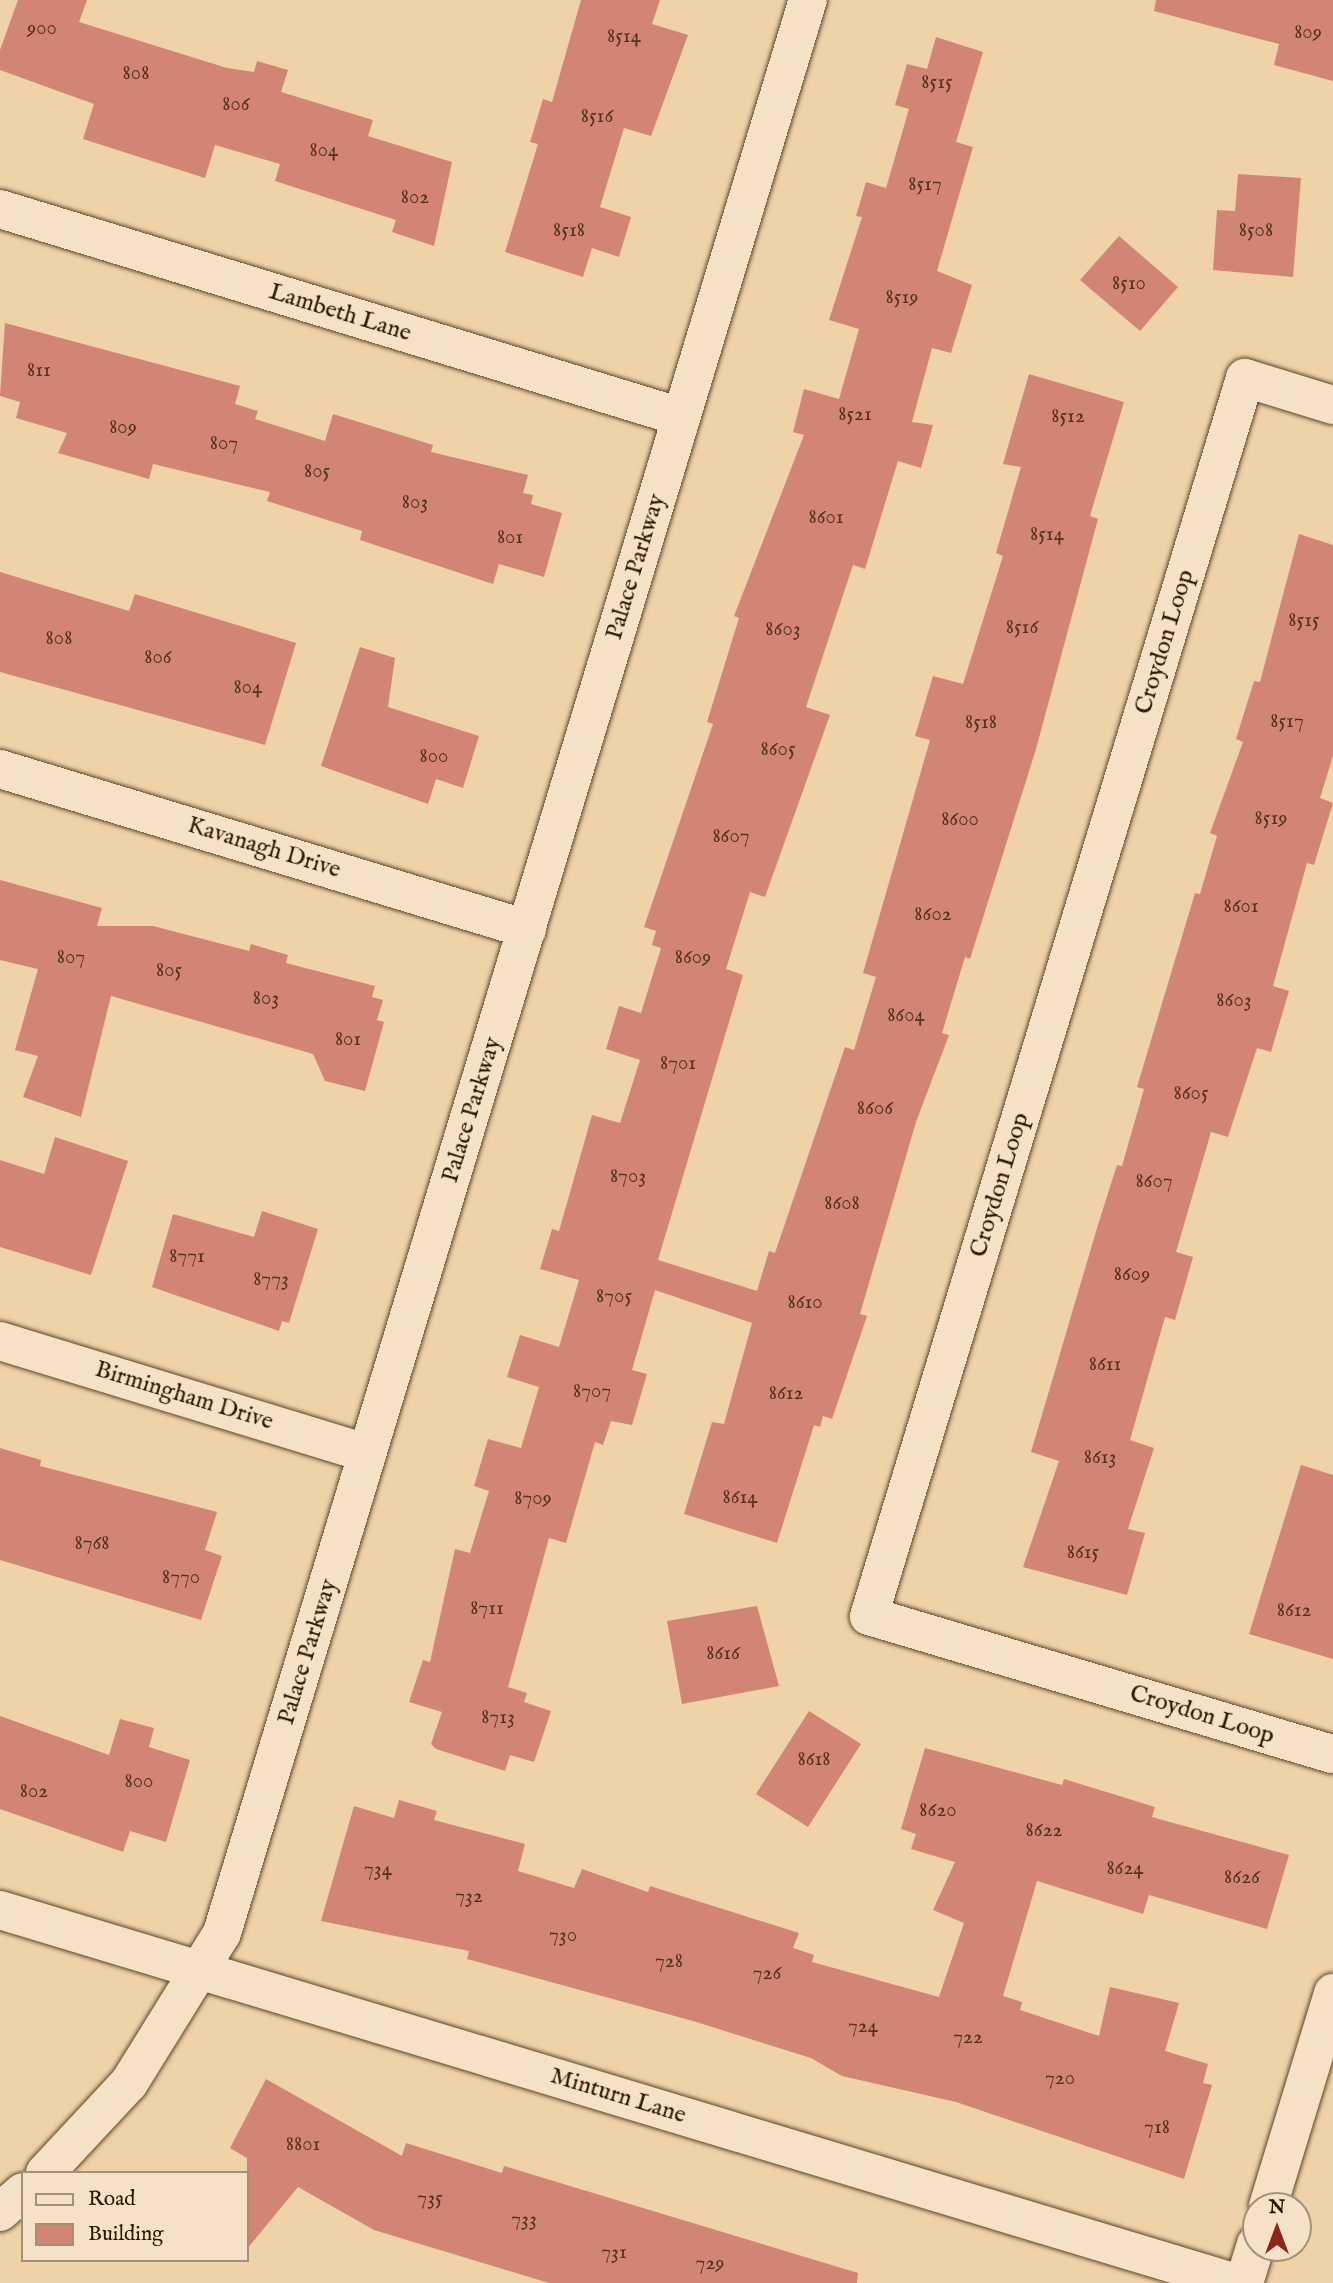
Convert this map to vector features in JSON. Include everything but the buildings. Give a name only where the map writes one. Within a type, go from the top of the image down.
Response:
[{"type":"street","name":"Palace Parkway","points":[[48,2171],[129,2083],[204,1970],[243,1868],[808,0]]},
{"type":"street","name":"Lambeth Lane","points":[[0,209],[681,417]]},
{"type":"street","name":"Croydon Loop","points":[[1333,405],[1245,378],[869,1616],[1333,1754]]},
{"type":"street","name":"Kavanagh Drive","points":[[0,769],[527,929]]},
{"type":"street","name":"Birmingham Drive","points":[[0,1341],[367,1453]]},
{"type":"street","name":"Minturn Lane","points":[[0,1910],[1236,2283]]},
{"type":"street","points":[[1272,2192],[1333,1993]]},
{"type":"street","points":[[0,2211],[21,2194]]},
{"type":"street","points":[[1244,2283],[1250,2262]]}]
